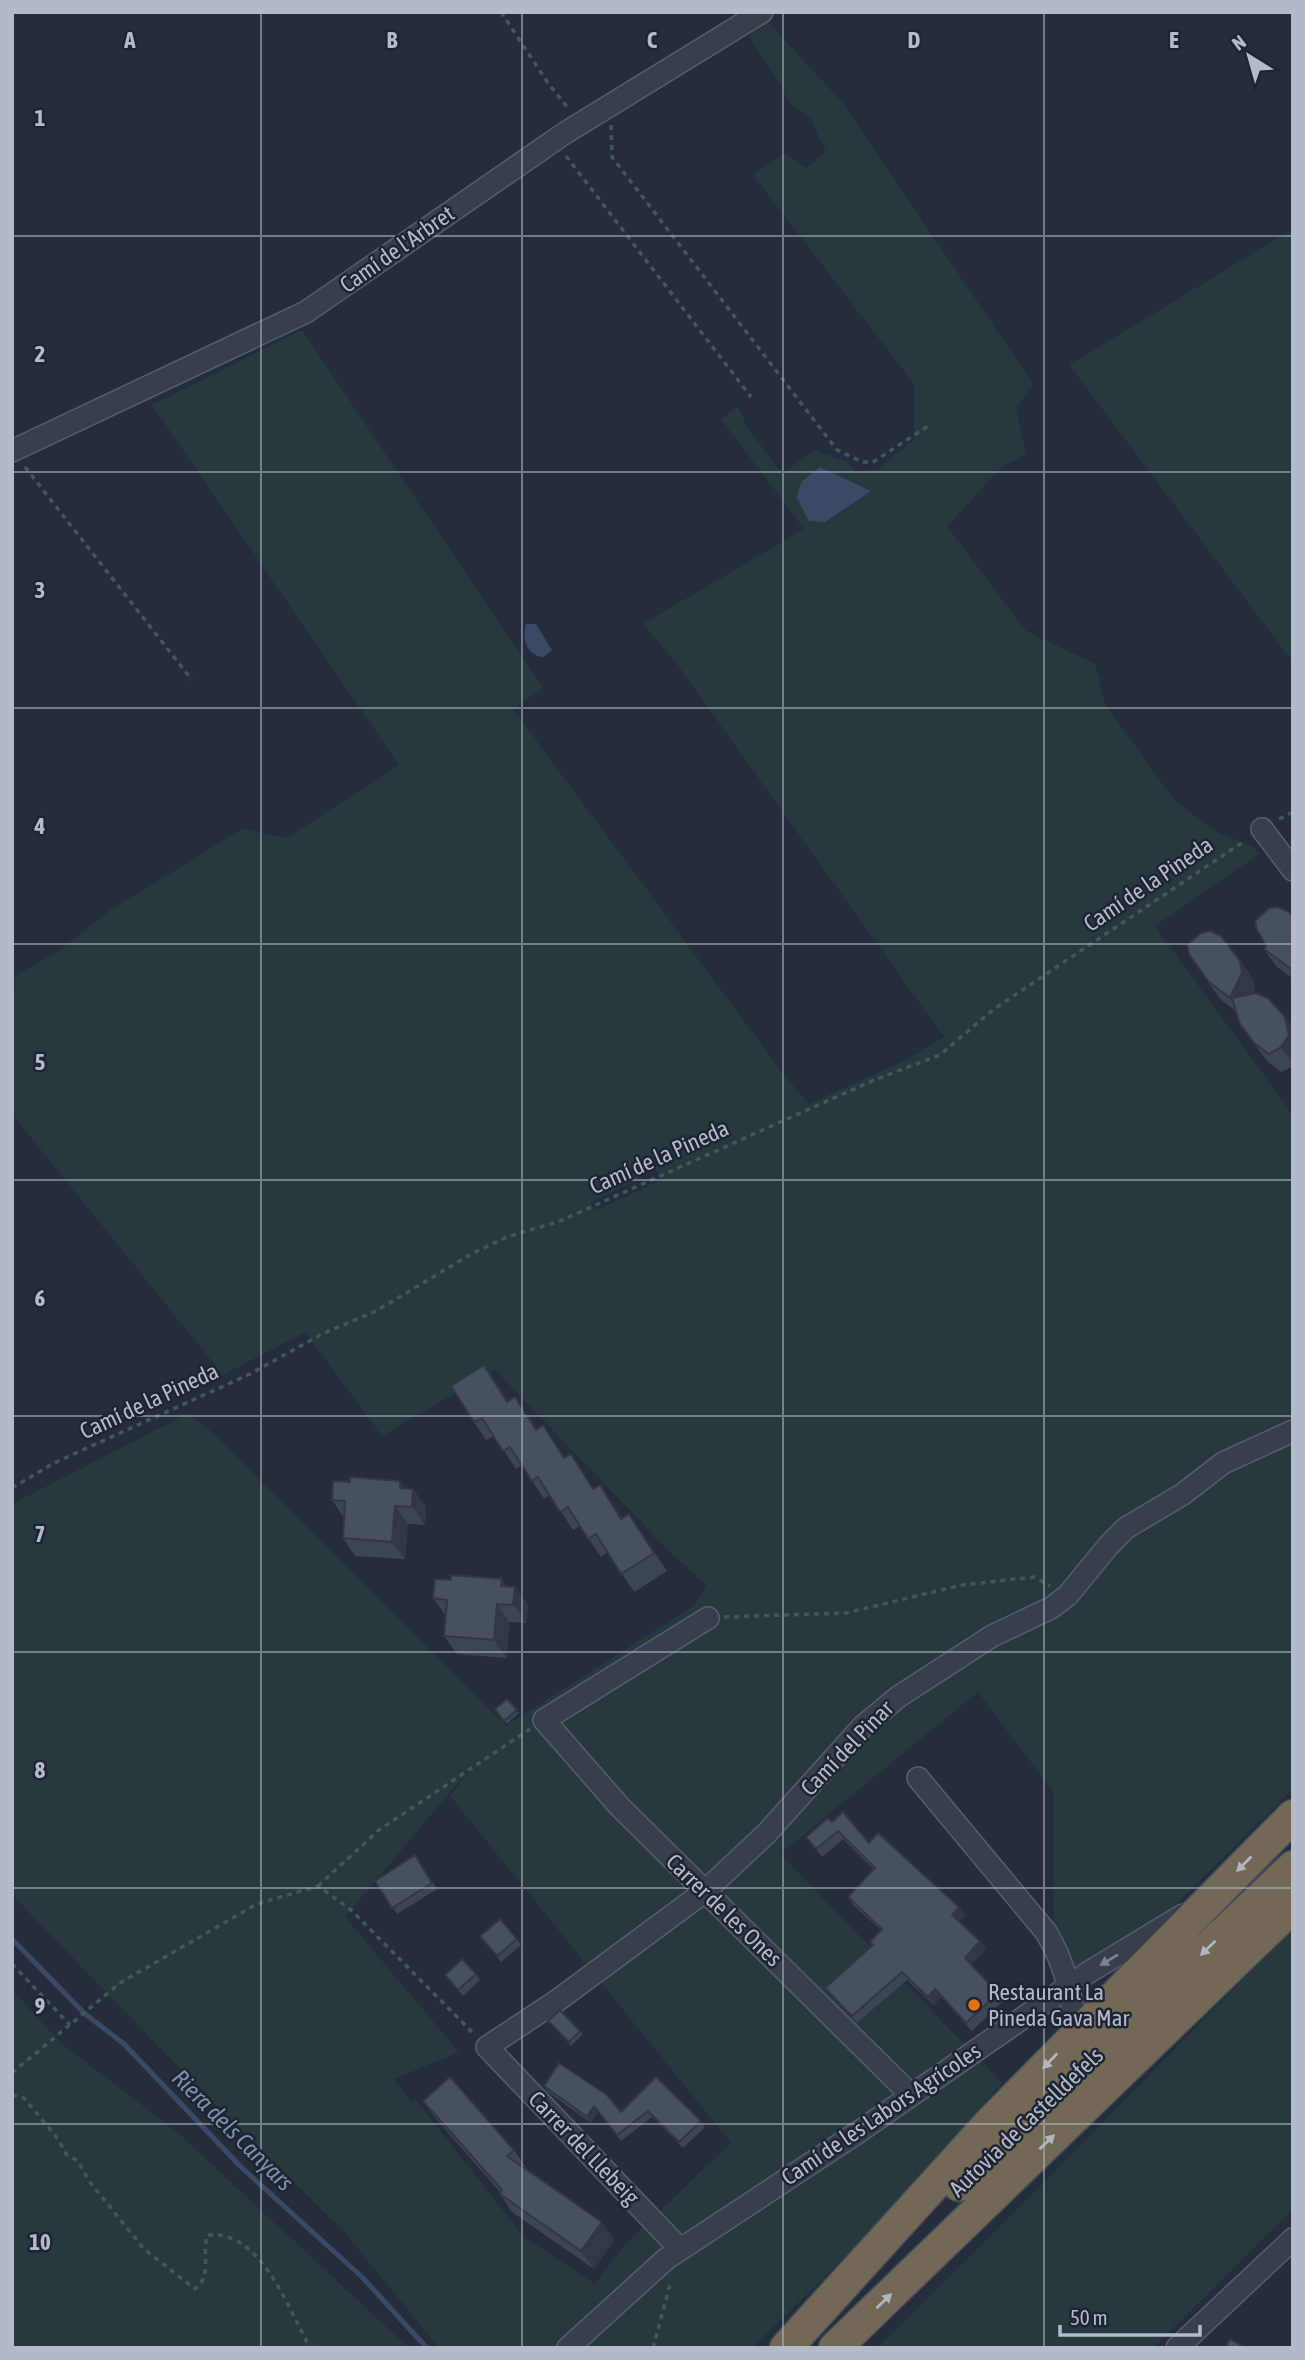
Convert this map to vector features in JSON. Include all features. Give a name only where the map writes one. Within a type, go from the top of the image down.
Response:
[{"type":"highway","points":[[788,2348],[896,2224],[1077,2033],[1293,1816]]},
{"type":"highway","name":"Autovia de Castelldefels","points":[[788,2348],[1293,1867]]},
{"type":"highway","name":"Autovia de Castelldefels","points":[[835,2348],[1293,1906]]},
{"type":"street","name":"Camí de l'Arbret","points":[[15,450],[306,312],[554,140],[762,12]]},
{"type":"street","points":[[1262,829],[1293,870]]},
{"type":"street","name":"Camí del Pinar","points":[[487,2047],[558,2000],[704,1892],[766,1834],[863,1726],[898,1697],[967,1651],[1051,1608],[1068,1595],[1126,1528],[1194,1487],[1223,1463],[1293,1431]]},
{"type":"street","points":[[544,1720],[708,1618]]},
{"type":"street","name":"Carrer de les Ones","points":[[544,1720],[620,1807],[910,2094]]},
{"type":"street","points":[[918,1778],[1046,1932],[1061,1958],[1070,1985],[1077,2033]]},
{"type":"street","name":"Camí de les Labors Agrícoles","points":[[568,2348],[680,2249],[1070,1985],[1209,1899]]},
{"type":"street","name":"Carrer del Llebeig","points":[[487,2047],[680,2249]]},
{"type":"street","points":[[1177,2348],[1293,2239]]},
{"type":"path","points":[[502,12],[548,83],[581,123]]},
{"type":"path","points":[[614,103],[611,124],[612,157],[837,450],[862,463],[873,462],[928,426]]},
{"type":"path","points":[[554,140],[751,397]]},
{"type":"path","points":[[15,450],[28,474],[192,680]]},
{"type":"path","name":"Camí de la Pineda","points":[[12,1488],[54,1464],[250,1374],[322,1334],[376,1311],[484,1247],[560,1221],[874,1080],[940,1055],[995,1009],[1262,829],[1293,812]]},
{"type":"path","points":[[708,1618],[846,1613],[962,1586],[1034,1577],[1068,1595]]},
{"type":"path","points":[[12,2073],[120,1983],[257,1904],[318,1886],[379,1830],[544,1720]]},
{"type":"path","points":[[318,1886],[350,1909],[487,2047]]},
{"type":"path","points":[[12,1964],[69,2025]]},
{"type":"path","points":[[12,2095],[24,2098],[58,2139],[66,2154],[78,2161],[89,2181],[144,2249],[174,2276],[195,2289],[202,2284],[206,2275],[203,2251],[207,2235],[222,2234],[251,2251],[275,2282],[313,2348]]},
{"type":"path","points":[[653,2348],[680,2249]]},
{"type":"shaded area","points":[[765,19],[842,102],[1033,384],[1016,408],[1026,454],[1001,468],[947,526],[1026,631],[1095,664],[1105,704],[1174,800],[1216,832],[1252,846],[1259,854],[1155,926],[1293,1115],[1293,1789],[1170,1910],[1054,1985],[1054,1793],[978,1692],[780,1854],[1002,2083],[848,2254],[752,2348],[439,2348],[342,2229],[239,2129],[12,1895],[12,1504],[189,1413],[214,1434],[506,1726],[693,1606],[707,1586],[671,1553],[495,1370],[382,1436],[305,1332],[223,1375],[12,1114],[12,988],[17,985],[12,978],[57,952],[109,911],[242,829],[287,838],[399,765],[152,405],[302,330],[543,688],[513,709],[784,1075],[809,1104],[906,1060],[944,1037],[677,664],[643,624],[804,529],[721,419],[738,406],[747,427],[782,474],[814,450],[848,462],[856,472],[877,469],[914,440],[914,384],[753,175],[784,153],[806,168],[826,152],[810,117],[789,103],[782,87],[749,37]],"holes":[[[655,1170],[663,1179],[598,1210],[590,1203]],[[479,1758],[450,1796],[731,2143],[625,2244],[595,2284],[523,2236],[416,2100],[412,2103],[394,2079],[459,2052],[345,1917]]]},
{"type":"shaded area","points":[[1293,229],[1293,662],[1069,365]]},
{"type":"shaded area","points":[[1293,1928],[1293,2209],[1153,2348],[877,2348],[1025,2202]]},
{"type":"shaded area","points":[[12,1990],[62,2044],[177,2132],[409,2348],[12,2348]]},
{"type":"water","points":[[820,467],[871,491],[825,522],[809,521],[797,498],[801,482]]},
{"type":"water","points":[[526,624],[536,624],[552,650],[544,657],[529,650],[525,635]]},
{"type":"building","points":[[1278,907],[1293,916],[1293,973],[1264,949],[1266,945],[1257,930],[1255,921],[1269,908]]},
{"type":"building","points":[[1210,931],[1221,936],[1240,961],[1242,973],[1230,998],[1208,981],[1189,954],[1187,945],[1201,933]]},
{"type":"building","points":[[1256,993],[1268,998],[1285,1017],[1289,1035],[1281,1047],[1269,1054],[1254,1043],[1240,1024],[1232,998]]},
{"type":"building","points":[[484,1365],[507,1402],[515,1397],[536,1430],[543,1425],[564,1458],[571,1454],[593,1489],[600,1485],[621,1519],[629,1514],[654,1553],[621,1574],[596,1534],[588,1539],[568,1507],[560,1512],[538,1477],[532,1481],[510,1447],[503,1451],[482,1418],[474,1422],[451,1386]]},
{"type":"building","points":[[350,1477],[400,1481],[400,1488],[413,1489],[412,1507],[395,1506],[392,1542],[343,1538],[345,1501],[332,1500],[333,1481],[350,1482]]},
{"type":"building","points":[[451,1575],[502,1579],[501,1586],[515,1587],[513,1605],[497,1604],[494,1640],[444,1636],[447,1600],[433,1598],[435,1579],[451,1580]]},
{"type":"building","points":[[507,1699],[517,1710],[504,1721],[495,1709]]},
{"type":"building","points":[[843,1812],[869,1843],[878,1833],[959,1907],[952,1915],[980,1941],[965,1958],[998,1993],[966,2023],[935,1989],[928,1997],[902,1972],[852,2016],[825,1988],[873,1945],[870,1942],[882,1929],[848,1897],[875,1868],[838,1831],[816,1849],[806,1837],[828,1818],[832,1822]]},
{"type":"building","points":[[415,1855],[432,1883],[392,1908],[375,1881]]},
{"type":"building","points":[[500,1919],[517,1939],[497,1956],[480,1936]]},
{"type":"building","points":[[462,1959],[476,1974],[458,1990],[445,1975]]},
{"type":"building","points":[[560,2010],[580,2031],[569,2042],[548,2021]]},
{"type":"building","points":[[559,2063],[607,2095],[621,2112],[656,2077],[701,2121],[679,2142],[648,2111],[617,2135],[594,2106],[587,2117],[544,2086]]},
{"type":"building","points":[[450,2077],[514,2150],[507,2156],[602,2222],[581,2251],[500,2194],[502,2190],[423,2101]]},
{"type":"building","points":[[1230,2339],[1246,2348],[1225,2348]]},
{"type":"waterway","name":"Riera dels Canyars","points":[[12,1939],[84,2013],[124,2044],[242,2168],[362,2277],[427,2348]]},
{"type":"place","name":"Restaurant La Pineda Gava Mar","points":[[974,2005]]}]
